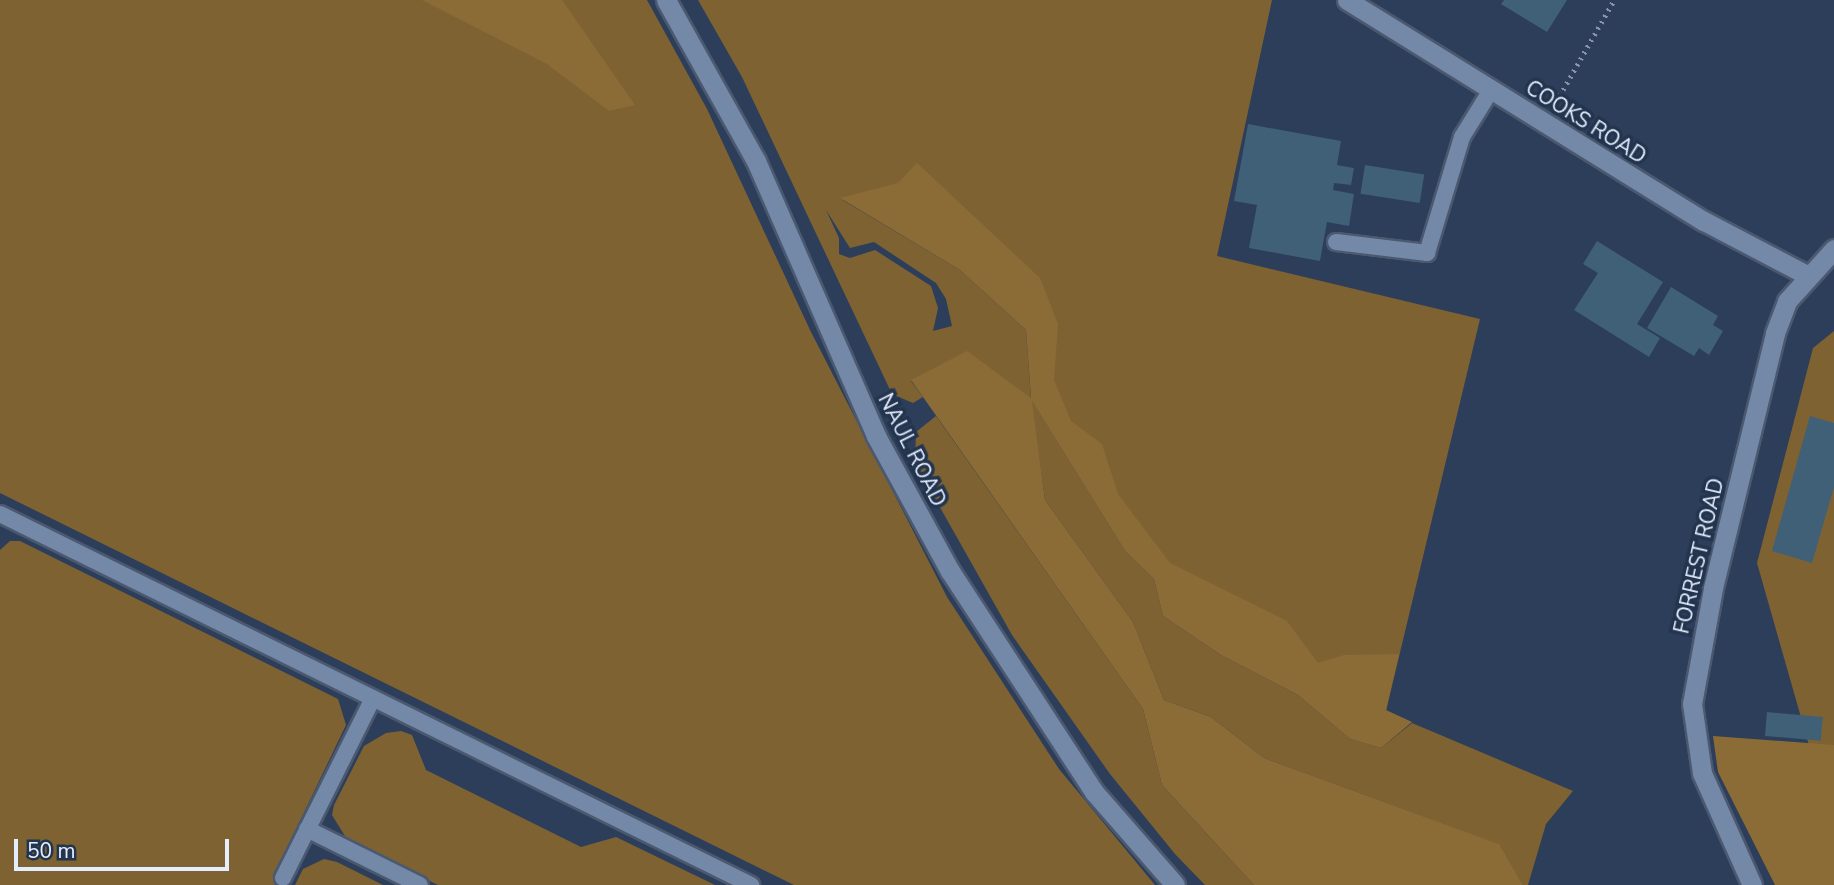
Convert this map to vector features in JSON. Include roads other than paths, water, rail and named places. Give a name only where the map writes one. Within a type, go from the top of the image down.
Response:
[{"type":"street","name":"NAUL ROAD","points":[[666,0],[756,162],[877,436],[950,571],[1094,792],[1175,885]]},
{"type":"street","name":"COOKS ROAD","points":[[1347,0],[1704,221],[1807,275]]},
{"type":"street","name":"FORREST ROAD","points":[[1752,885],[1702,773],[1692,704],[1713,588],[1774,333],[1787,300],[1807,275],[1834,249]]},
{"type":"lane","points":[[1336,242],[1427,253],[1462,136],[1491,90]]},
{"type":"lane","points":[[0,514],[751,885]]},
{"type":"lane","points":[[283,878],[373,698]]},
{"type":"lane","points":[[307,829],[420,885]]}]
